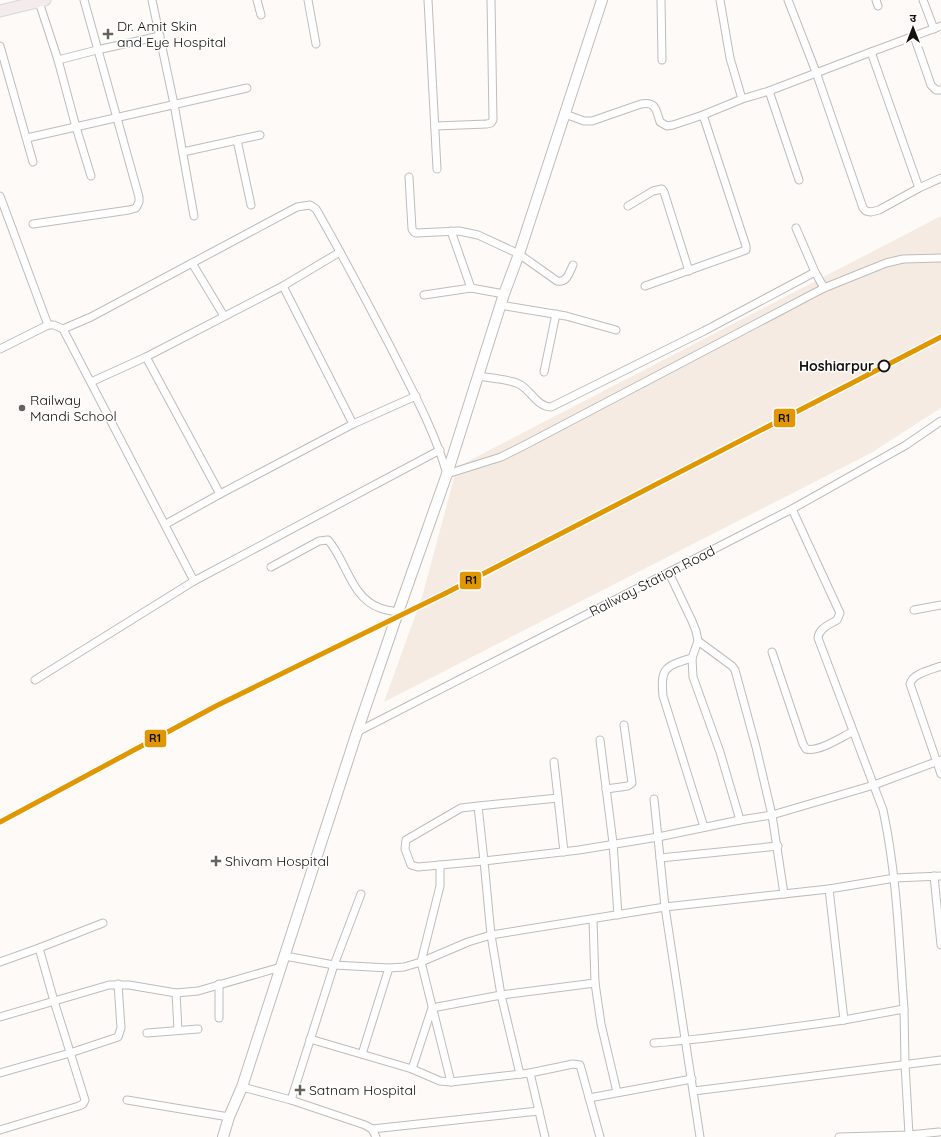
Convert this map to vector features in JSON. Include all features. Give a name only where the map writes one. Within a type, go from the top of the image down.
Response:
[{"type":"main road","points":[[223,1137],[242,1087],[357,732],[447,474],[500,305],[519,254],[602,0]]},
{"type":"main road","points":[[0,11],[10,4],[38,1]]},
{"type":"street","points":[[33,224],[129,210],[136,208],[139,202],[139,197],[84,0]]},
{"type":"street","points":[[152,0],[174,104],[194,216]]},
{"type":"street","points":[[257,0],[261,15]]},
{"type":"street","points":[[308,0],[316,44]]},
{"type":"street","points":[[428,0],[438,169]]},
{"type":"street","points":[[435,126],[487,124],[491,123],[493,120],[491,0]]},
{"type":"street","points":[[661,0],[662,60]]},
{"type":"street","points":[[720,0],[730,58],[742,99]]},
{"type":"street","points":[[788,0],[816,72],[863,208],[866,211],[871,212],[879,210],[919,188],[941,178]]},
{"type":"street","points":[[565,114],[584,121],[592,121],[647,103],[651,104],[655,108],[660,122],[667,126],[703,115],[742,99],[769,91],[938,27],[923,0]]},
{"type":"street","points":[[38,1],[58,60],[91,176]]},
{"type":"street","points":[[58,60],[160,36]]},
{"type":"street","points":[[914,36],[931,85],[936,90],[941,90]]},
{"type":"street","points":[[0,46],[33,162]]},
{"type":"street","points":[[870,52],[919,188]]},
{"type":"street","points":[[27,138],[248,88]]},
{"type":"street","points":[[769,91],[799,180]]},
{"type":"street","points":[[645,286],[744,252],[747,249],[703,115]]},
{"type":"street","points":[[183,152],[260,135]]},
{"type":"street","points":[[237,140],[251,205]]},
{"type":"street","points":[[409,177],[412,229],[414,232],[451,231],[468,232],[478,235],[519,254],[560,282],[566,279],[573,265]]},
{"type":"street","points":[[628,206],[653,191],[662,189],[689,271]]},
{"type":"street","points":[[0,196],[48,325]]},
{"type":"street","points":[[63,329],[91,317],[297,207],[310,205],[316,209],[340,252],[416,396],[440,450],[447,474],[501,457],[824,288],[886,263],[903,259],[941,258]]},
{"type":"street","points":[[796,228],[815,272],[824,288]]},
{"type":"street","points":[[451,231],[471,288]]},
{"type":"street","points":[[91,382],[146,358],[283,286],[340,252]]},
{"type":"street","points":[[192,263],[224,316]]},
{"type":"street","points":[[478,376],[518,384],[527,389],[543,406],[551,407],[704,332],[815,272]]},
{"type":"street","points":[[283,286],[353,424]]},
{"type":"street","points":[[424,295],[471,288],[504,294]]},
{"type":"street","points":[[500,305],[556,314],[616,330]]},
{"type":"street","points":[[544,372],[556,314]]},
{"type":"street","points":[[0,349],[48,325],[54,325],[63,329],[166,524],[194,581]]},
{"type":"street","points":[[146,358],[220,494]]},
{"type":"street","points":[[166,524],[353,424],[416,396]]},
{"type":"street","name":"Railway Station Road","points":[[357,732],[792,509],[906,445],[941,421]]},
{"type":"street","points":[[35,680],[194,581],[440,450]]},
{"type":"street","points":[[792,509],[840,613],[837,620],[823,628],[818,633],[818,638],[852,732],[874,785],[883,810],[888,832],[894,878],[904,1009],[909,1135]]},
{"type":"street","points":[[272,567],[320,541],[328,540],[362,596],[371,604],[380,608],[398,612]]},
{"type":"street","points":[[669,573],[692,621],[698,641],[692,658],[692,671],[696,687],[720,752],[740,820]]},
{"type":"street","points":[[914,610],[941,605]]},
{"type":"street","points":[[698,641],[732,666],[735,670],[756,747],[772,815],[778,846],[784,894]]},
{"type":"street","points":[[772,652],[806,749],[811,750],[818,748],[852,732]]},
{"type":"street","points":[[692,658],[669,666],[664,672],[662,686],[663,696],[704,827]]},
{"type":"street","points":[[941,666],[915,676],[911,680],[910,684],[939,761],[941,774]]},
{"type":"street","points":[[606,789],[628,786],[632,783],[624,725]]},
{"type":"street","points":[[600,740],[613,843],[618,916]]},
{"type":"street","points":[[558,798],[466,807],[457,810],[406,840],[405,849],[411,865],[418,867],[564,852],[658,837],[772,815],[874,785],[939,761]]},
{"type":"street","points":[[554,762],[564,852]]},
{"type":"street","points":[[654,799],[665,907],[700,1137]]},
{"type":"street","points":[[478,806],[490,935],[501,995],[520,1074]]},
{"type":"street","points":[[660,858],[778,846]]},
{"type":"street","points":[[440,865],[440,886],[421,962],[451,1082]]},
{"type":"street","points":[[285,956],[334,965],[389,968],[404,967],[421,962],[468,942],[490,935],[593,920],[665,907],[829,889],[894,878],[938,876],[941,945]]},
{"type":"street","points":[[829,889],[844,1020]]},
{"type":"street","points":[[292,1100],[334,965],[361,894]]},
{"type":"street","points":[[593,920],[595,983],[603,1038],[617,1092]]},
{"type":"street","points":[[0,962],[103,923]]},
{"type":"street","points":[[0,1130],[79,1106],[84,1104],[85,1100],[39,948]]},
{"type":"street","points":[[0,1017],[109,984],[176,993],[198,991],[281,967]]},
{"type":"street","points":[[362,1054],[389,968]]},
{"type":"street","points":[[432,1008],[501,995],[595,983]]},
{"type":"street","points":[[0,1073],[70,1053],[118,1037],[120,1028],[118,984]]},
{"type":"street","points":[[219,984],[219,1018]]},
{"type":"street","points":[[176,993],[178,1030]]},
{"type":"street","points":[[412,1069],[432,1008]]},
{"type":"street","points":[[654,1043],[686,1041],[844,1020],[904,1009]]},
{"type":"street","points":[[147,1034],[198,1029]]},
{"type":"street","points":[[310,1039],[412,1069],[440,1081],[451,1082],[530,1073],[573,1064],[580,1065],[600,1137]]},
{"type":"street","points":[[694,1091],[941,1060]]},
{"type":"street","points":[[530,1073],[544,1137]]},
{"type":"street","points":[[590,1098],[692,1079]]},
{"type":"street","points":[[242,1087],[292,1100],[360,1123],[372,1129],[539,1111]]},
{"type":"street","points":[[127,1100],[230,1117]]},
{"type":"street","points":[[372,1129],[376,1137]]},
{"type":"street","points":[[839,1137],[940,1134]]},
{"type":"shaded area","points":[[941,216],[941,408],[871,453],[384,702],[422,597],[457,467]]},
{"type":"transit line","name":"R1","points":[[0,822],[216,706],[446,593],[941,337]]},
{"type":"place","name":"Dr. Amit Skin and Eye Hospital","points":[[108,34]]},
{"type":"place","name":"Hoshiarpur","points":[[884,366]]},
{"type":"place","name":"Railway Mandi School","points":[[22,408]]},
{"type":"place","name":"Shivam Hospital","points":[[216,861]]},
{"type":"place","name":"Satnam Hospital","points":[[300,1090]]}]
